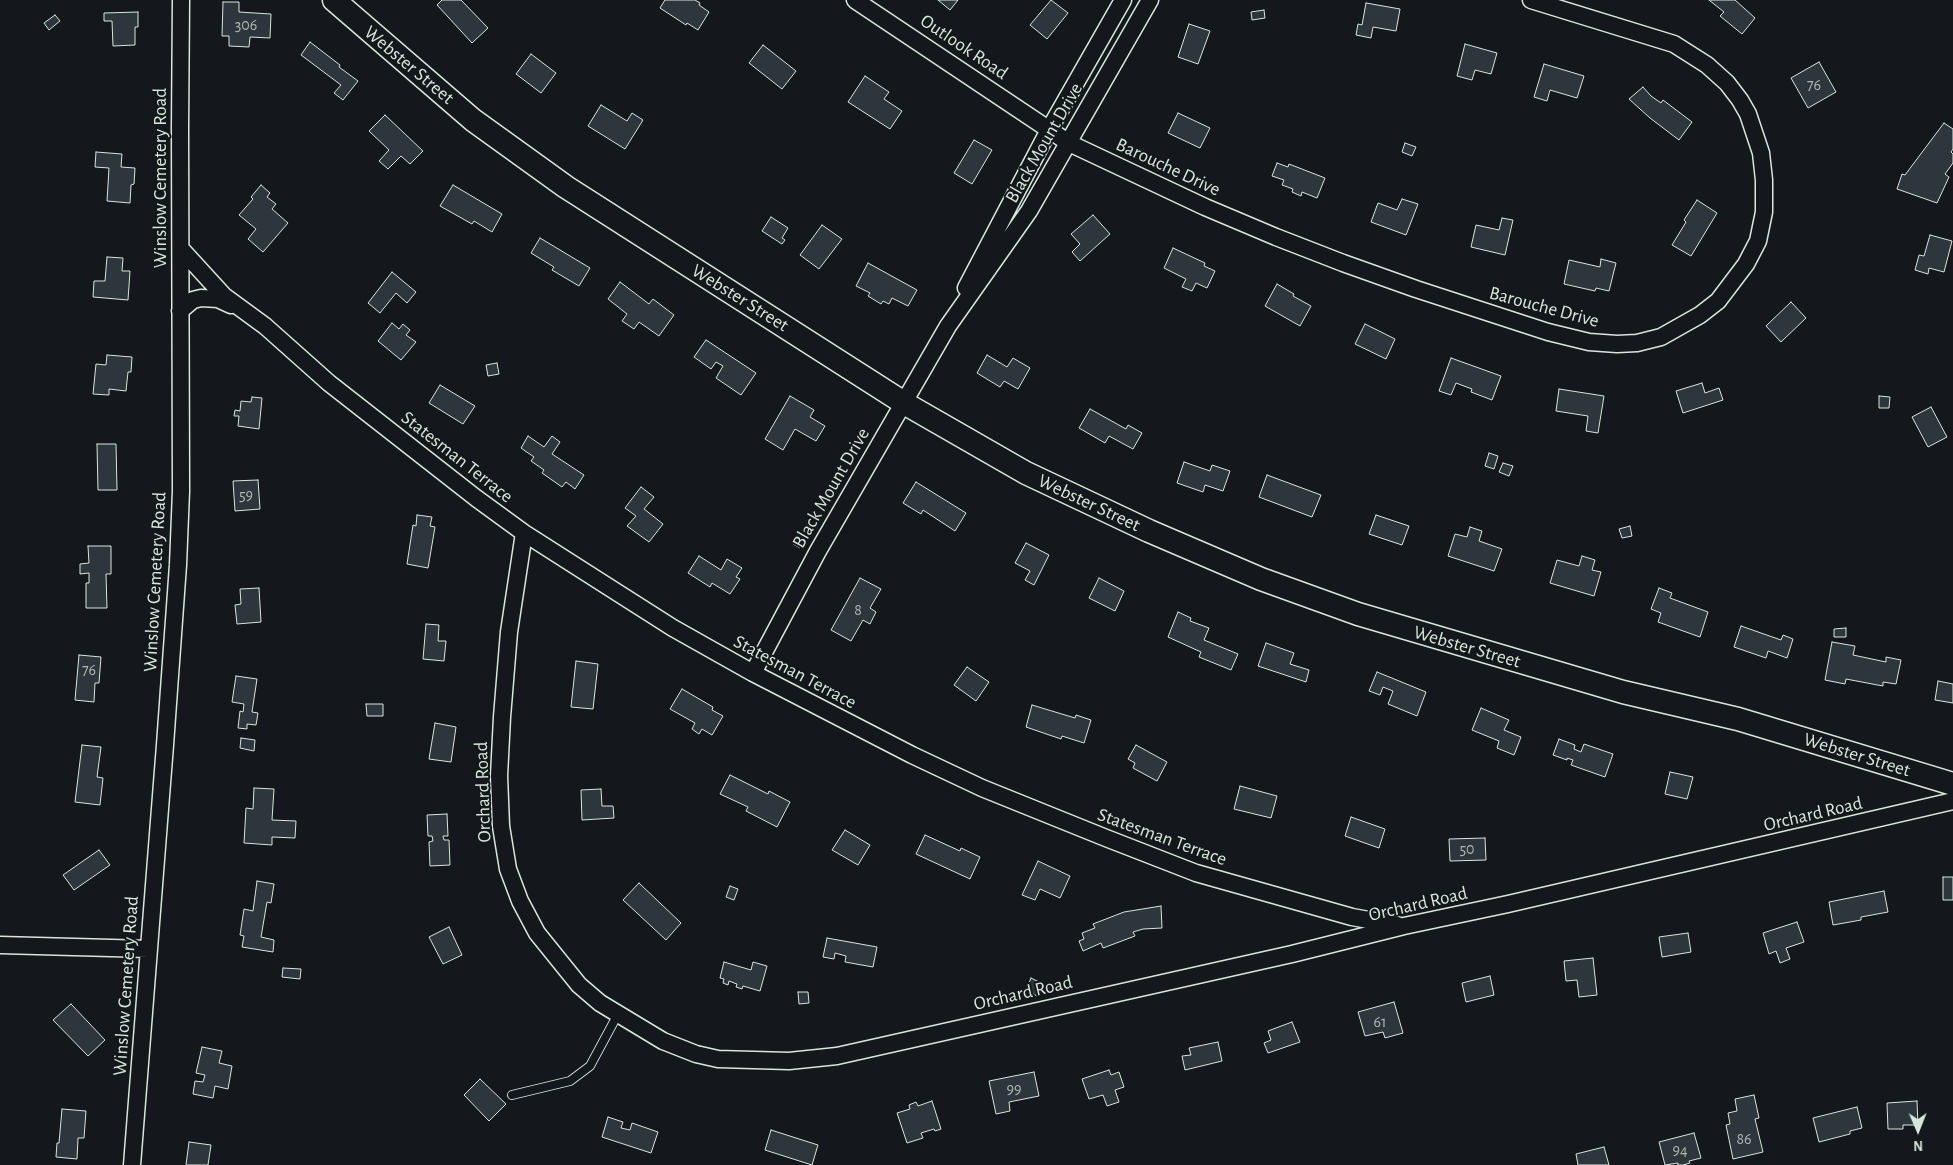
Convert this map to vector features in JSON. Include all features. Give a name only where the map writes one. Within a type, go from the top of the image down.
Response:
[{"type":"street","name":"Winslow Cemetery Road","points":[[132,1165],[179,556],[181,491],[181,0]]},
{"type":"street","name":"Webster Street","points":[[334,0],[473,120],[566,186],[904,403],[1026,473],[1148,531],[1260,579],[1358,614],[1624,692],[1738,720],[1953,784]]},
{"type":"street","name":"Outlook Road","points":[[855,0],[1050,128]]},
{"type":"street","name":"Black Mount Drive","points":[[753,673],[818,551],[948,326],[981,257],[1050,128],[1123,0]]},
{"type":"street","name":"Black Mount Drive","points":[[948,326],[1029,210],[1150,0]]},
{"type":"street","name":"Barouche Drive","points":[[1050,128],[1069,143],[1284,240],[1342,263],[1495,316],[1588,342],[1637,343],[1661,337],[1700,315],[1718,301],[1746,264],[1758,241],[1764,212],[1764,180],[1761,153],[1748,114],[1740,100],[1720,77],[1707,65],[1674,44],[1531,0]]},
{"type":"street","name":"Statesman Terrace","points":[[181,249],[224,296],[265,326],[329,383],[476,498],[524,533],[673,628],[753,673],[912,756],[982,788],[1097,835],[1196,873],[1352,917],[1404,926]]},
{"type":"street","name":"Statesman Terrace","points":[[180,311],[193,300],[207,297],[218,299],[243,310]]},
{"type":"street","name":"Orchard Road","points":[[524,533],[509,632],[499,766],[501,826],[508,870],[520,901],[537,932],[580,985],[600,1003],[663,1042],[696,1054],[747,1061],[837,1056],[1292,954],[1404,926],[1508,904],[1953,801]]},
{"type":"street","points":[[0,945],[148,950]]},
{"type":"lane","points":[[512,1095],[570,1081],[590,1066],[618,1014]]},
{"type":"building","points":[[442,0],[461,0],[488,28],[472,43],[437,5]]},
{"type":"building","points":[[665,0],[695,0],[709,12],[698,30],[687,23],[686,25],[660,8]]},
{"type":"building","points":[[938,0],[958,0],[950,10]]},
{"type":"building","points":[[1051,0],[1068,13],[1047,39],[1030,25]]},
{"type":"building","points":[[1709,0],[1735,0],[1755,18],[1742,34],[1720,16],[1724,12]]},
{"type":"building","points":[[223,2],[239,2],[239,12],[271,14],[270,38],[250,37],[249,47],[229,46],[229,36],[222,36]]},
{"type":"building","points":[[1366,3],[1400,9],[1396,31],[1373,27],[1371,38],[1356,35],[1358,24],[1362,25]]},
{"type":"building","points":[[1264,10],[1265,18],[1252,20],[1251,12]]},
{"type":"building","points":[[138,12],[138,27],[135,27],[135,45],[113,46],[112,21],[104,21],[104,13]]},
{"type":"building","points":[[55,15],[60,21],[49,30],[44,23]]},
{"type":"building","points":[[1189,24],[1210,31],[1198,64],[1178,57]]},
{"type":"building","points":[[310,42],[358,81],[343,100],[334,93],[341,85],[301,55]]},
{"type":"building","points":[[1465,44],[1497,53],[1491,74],[1475,70],[1472,80],[1457,76]]},
{"type":"building","points":[[763,45],[796,71],[782,89],[749,63]]},
{"type":"building","points":[[531,54],[556,73],[541,93],[516,74]]},
{"type":"building","points":[[1819,62],[1836,92],[1808,108],[1791,78]]},
{"type":"building","points":[[1544,64],[1584,76],[1577,98],[1550,90],[1547,101],[1534,97]]},
{"type":"building","points":[[865,76],[889,92],[884,99],[902,111],[890,129],[848,102]]},
{"type":"building","points":[[1643,87],[1651,96],[1661,103],[1663,100],[1692,122],[1679,140],[1629,99]]},
{"type":"building","points":[[601,105],[627,121],[632,113],[643,120],[625,149],[588,126]]},
{"type":"building","points":[[1178,113],[1210,128],[1200,148],[1168,133]]},
{"type":"building","points":[[385,115],[423,151],[410,164],[401,156],[388,169],[379,161],[389,150],[369,131]]},
{"type":"building","points":[[1944,123],[1953,129],[1953,149],[1951,152],[1953,154],[1953,163],[1945,174],[1949,177],[1937,203],[1897,189],[1902,174],[1905,175]]},
{"type":"building","points":[[974,140],[992,150],[972,184],[954,173]]},
{"type":"building","points":[[1405,143],[1416,147],[1412,156],[1402,152]]},
{"type":"building","points":[[96,152],[122,154],[121,167],[135,168],[134,184],[131,185],[130,203],[107,201],[109,168],[95,167]]},
{"type":"building","points":[[1277,163],[1288,167],[1289,164],[1325,178],[1317,198],[1302,192],[1301,196],[1292,192],[1293,189],[1282,185],[1284,180],[1272,176]]},
{"type":"building","points":[[261,185],[270,193],[267,197],[276,204],[272,209],[288,223],[263,252],[248,239],[256,229],[239,215],[253,199],[251,197]]},
{"type":"building","points":[[453,185],[502,214],[492,232],[474,221],[472,224],[440,206]]},
{"type":"building","points":[[1402,199],[1418,204],[1406,235],[1371,222],[1378,203],[1397,210]]},
{"type":"building","points":[[1697,200],[1717,213],[1691,256],[1672,245],[1686,222],[1684,220]]},
{"type":"building","points":[[1093,215],[1110,234],[1080,261],[1072,252],[1080,244],[1071,234]]},
{"type":"building","points":[[771,217],[788,228],[782,238],[785,240],[782,244],[762,231]]},
{"type":"building","points":[[1502,218],[1513,220],[1505,255],[1471,247],[1476,225],[1499,230]]},
{"type":"building","points":[[822,225],[842,239],[819,269],[800,255]]},
{"type":"building","points":[[1930,235],[1952,241],[1944,272],[1929,268],[1928,274],[1915,270],[1919,255],[1924,256]]},
{"type":"building","points":[[540,238],[590,268],[579,286],[552,270],[554,267],[531,253]]},
{"type":"building","points":[[1173,248],[1205,263],[1204,266],[1215,271],[1207,288],[1196,283],[1192,291],[1182,287],[1186,279],[1164,268]]},
{"type":"building","points":[[107,257],[123,258],[122,271],[130,271],[128,300],[93,297],[94,281],[105,281]]},
{"type":"building","points":[[1601,259],[1616,263],[1609,291],[1596,288],[1595,291],[1564,284],[1569,260],[1600,267]]},
{"type":"building","points":[[868,263],[917,290],[908,306],[892,298],[889,304],[883,301],[881,304],[868,296],[870,293],[856,286]]},
{"type":"building","points":[[392,272],[416,292],[407,303],[396,293],[380,313],[368,303]]},
{"type":"building","points":[[620,282],[649,304],[653,299],[674,315],[659,336],[639,322],[634,329],[622,321],[627,314],[608,299]]},
{"type":"building","points":[[1277,284],[1311,306],[1300,326],[1265,306]]},
{"type":"building","points":[[1791,302],[1806,318],[1781,342],[1766,326]]},
{"type":"building","points":[[392,323],[399,329],[403,324],[410,330],[406,335],[416,342],[401,360],[378,341]]},
{"type":"building","points":[[1365,324],[1395,339],[1386,359],[1355,344]]},
{"type":"building","points":[[706,340],[756,373],[741,395],[716,378],[723,366],[716,362],[711,369],[694,357]]},
{"type":"building","points":[[107,355],[132,357],[131,372],[128,372],[126,391],[109,389],[109,395],[93,394],[96,364],[106,365]]},
{"type":"building","points":[[987,355],[1007,367],[1013,358],[1030,368],[1018,389],[1004,381],[1000,387],[977,373]]},
{"type":"building","points":[[1451,358],[1501,376],[1492,400],[1471,392],[1472,389],[1456,383],[1451,395],[1439,391]]},
{"type":"building","points":[[497,363],[499,374],[488,376],[486,365]]},
{"type":"building","points":[[1702,383],[1705,393],[1719,388],[1723,400],[1683,413],[1676,391]]},
{"type":"building","points":[[440,385],[475,406],[463,424],[429,403]]},
{"type":"building","points":[[1559,389],[1604,396],[1598,433],[1586,431],[1588,416],[1556,411]]},
{"type":"building","points":[[790,396],[814,410],[810,417],[825,426],[816,441],[795,429],[783,450],[765,439]]},
{"type":"building","points":[[1879,396],[1890,397],[1889,408],[1879,408]]},
{"type":"building","points":[[252,397],[262,398],[259,429],[238,426],[239,416],[234,416],[235,410],[240,411],[241,401],[251,402]]},
{"type":"building","points":[[1931,407],[1947,437],[1928,447],[1912,417]]},
{"type":"building","points":[[1090,409],[1126,429],[1128,425],[1142,433],[1133,449],[1109,436],[1105,443],[1079,428]]},
{"type":"building","points":[[528,436],[544,447],[552,436],[560,442],[552,454],[584,475],[575,489],[566,482],[562,487],[542,473],[544,470],[531,461],[534,457],[521,448]]},
{"type":"building","points":[[97,444],[116,444],[117,490],[98,490]]},
{"type":"building","points":[[1489,453],[1498,456],[1494,469],[1485,466]]},
{"type":"building","points":[[1184,462],[1210,471],[1212,465],[1230,471],[1223,491],[1205,485],[1203,492],[1177,483]]},
{"type":"building","points":[[1503,463],[1513,466],[1509,476],[1499,472]]},
{"type":"building","points":[[1267,475],[1321,495],[1312,517],[1259,497]]},
{"type":"building","points":[[258,480],[260,509],[235,511],[233,481]]},
{"type":"building","points":[[916,482],[966,513],[955,531],[923,510],[921,514],[903,503]]},
{"type":"building","points":[[641,487],[654,497],[644,509],[663,524],[649,542],[627,526],[636,516],[625,508]]},
{"type":"building","points":[[417,515],[432,517],[430,526],[435,527],[428,568],[407,564],[413,525],[416,526]]},
{"type":"building","points":[[1376,515],[1409,526],[1402,545],[1369,534]]},
{"type":"building","points":[[1630,526],[1632,536],[1622,538],[1619,529]]},
{"type":"building","points":[[1470,527],[1482,531],[1479,541],[1502,549],[1494,571],[1448,556],[1455,534],[1467,537]]},
{"type":"building","points":[[799,532],[807,536],[800,548],[793,544]]},
{"type":"building","points":[[1026,543],[1049,555],[1034,585],[1025,580],[1030,571],[1015,563]]},
{"type":"building","points":[[88,546],[111,546],[111,574],[106,574],[107,608],[86,608],[86,583],[89,583],[89,573],[80,574],[80,564],[89,563]]},
{"type":"building","points":[[699,556],[721,570],[727,559],[742,568],[736,577],[740,579],[730,594],[712,583],[710,587],[688,573]]},
{"type":"building","points":[[1582,556],[1595,560],[1592,570],[1601,572],[1594,596],[1550,583],[1557,560],[1579,566]]},
{"type":"building","points":[[860,578],[881,589],[870,608],[876,612],[870,624],[863,620],[851,641],[831,630]]},
{"type":"building","points":[[1099,578],[1124,591],[1115,611],[1089,598]]},
{"type":"building","points":[[259,588],[261,622],[237,624],[235,605],[241,604],[240,589]]},
{"type":"building","points":[[1659,588],[1672,593],[1670,598],[1708,612],[1700,637],[1658,622],[1661,613],[1651,609]]},
{"type":"building","points":[[1178,612],[1191,618],[1190,621],[1209,628],[1204,640],[1238,654],[1231,670],[1199,657],[1201,652],[1168,637]]},
{"type":"building","points":[[426,624],[439,625],[438,641],[446,641],[444,661],[423,659]]},
{"type":"building","points":[[1741,626],[1781,640],[1783,635],[1793,639],[1787,658],[1768,651],[1766,658],[1734,647]]},
{"type":"building","points":[[1846,628],[1846,637],[1834,637],[1834,629]]},
{"type":"building","points":[[1832,642],[1855,646],[1853,655],[1886,662],[1886,657],[1901,660],[1896,684],[1883,682],[1883,686],[1846,679],[1845,684],[1825,680]]},
{"type":"building","points":[[1266,643],[1294,653],[1290,664],[1309,670],[1306,682],[1258,666]]},
{"type":"building","points":[[79,655],[101,657],[99,683],[95,683],[94,702],[75,700]]},
{"type":"building","points":[[576,661],[598,664],[593,709],[571,707]]},
{"type":"building","points":[[967,667],[989,682],[976,701],[954,685]]},
{"type":"building","points":[[1377,672],[1426,692],[1417,716],[1388,704],[1393,691],[1383,687],[1380,695],[1369,691]]},
{"type":"building","points":[[236,676],[257,679],[252,712],[258,713],[256,725],[247,724],[247,729],[238,728],[240,711],[243,712],[244,704],[232,702]]},
{"type":"building","points":[[1938,681],[1953,684],[1953,703],[1935,700]]},
{"type":"building","points":[[682,689],[713,707],[712,710],[723,716],[712,735],[702,729],[699,734],[692,729],[695,723],[670,709]]},
{"type":"building","points":[[366,704],[383,704],[383,716],[367,716]]},
{"type":"building","points":[[1032,705],[1075,718],[1076,715],[1091,720],[1084,743],[1062,736],[1061,739],[1026,727]]},
{"type":"building","points":[[1481,708],[1509,720],[1504,730],[1521,737],[1514,755],[1497,748],[1499,741],[1472,730]]},
{"type":"building","points":[[435,723],[456,727],[451,762],[429,759]]},
{"type":"building","points":[[241,738],[255,740],[254,751],[240,748]]},
{"type":"building","points":[[1559,739],[1575,745],[1574,749],[1581,752],[1584,744],[1613,754],[1605,777],[1571,765],[1573,760],[1553,755]]},
{"type":"building","points":[[82,745],[101,747],[97,777],[103,778],[100,805],[75,802]]},
{"type":"building","points":[[1136,745],[1167,762],[1157,781],[1133,768],[1135,763],[1128,759]]},
{"type":"building","points":[[1670,772],[1693,777],[1687,799],[1665,794]]},
{"type":"building","points":[[730,775],[768,794],[769,791],[790,802],[777,827],[746,811],[748,807],[720,794]]},
{"type":"building","points":[[1240,786],[1277,796],[1271,818],[1234,809]]},
{"type":"building","points":[[254,788],[274,789],[272,820],[296,821],[295,838],[272,837],[272,845],[244,843],[246,808],[253,809]]},
{"type":"building","points":[[601,789],[602,806],[613,806],[614,818],[582,820],[581,790]]},
{"type":"building","points":[[447,814],[448,836],[443,836],[444,840],[449,840],[450,865],[430,866],[429,842],[433,841],[432,836],[428,836],[427,815]]},
{"type":"building","points":[[1351,817],[1385,829],[1379,848],[1345,836]]},
{"type":"building","points":[[845,830],[870,845],[858,865],[832,850]]},
{"type":"building","points":[[925,835],[960,851],[961,848],[980,857],[970,879],[916,854]]},
{"type":"building","points":[[1485,838],[1486,860],[1450,861],[1449,839]]},
{"type":"building","points":[[99,850],[110,865],[74,890],[63,875]]},
{"type":"building","points":[[1038,861],[1070,876],[1060,898],[1040,889],[1035,900],[1022,895]]},
{"type":"building","points":[[1943,877],[1953,877],[1953,900],[1943,900]]},
{"type":"building","points":[[257,881],[274,884],[271,903],[267,902],[261,937],[274,940],[273,952],[242,947],[244,936],[240,935],[244,909],[253,911]]},
{"type":"building","points":[[639,883],[681,923],[666,940],[623,900]]},
{"type":"building","points":[[730,886],[738,889],[734,900],[726,897]]},
{"type":"building","points":[[1884,891],[1888,912],[1861,917],[1861,920],[1833,925],[1829,902]]},
{"type":"building","points":[[1161,906],[1162,928],[1143,929],[1133,932],[1135,936],[1103,948],[1101,943],[1083,951],[1079,941],[1084,939],[1082,933],[1095,928],[1093,924],[1124,912]]},
{"type":"building","points":[[1797,922],[1804,942],[1786,948],[1790,959],[1780,963],[1776,951],[1769,954],[1763,933]]},
{"type":"building","points":[[449,927],[462,955],[443,964],[429,937]]},
{"type":"building","points":[[1688,933],[1691,952],[1662,957],[1659,937]]},
{"type":"building","points":[[827,938],[877,947],[873,967],[845,962],[846,956],[835,953],[834,959],[823,957]]},
{"type":"building","points":[[1593,958],[1597,995],[1579,997],[1577,980],[1566,981],[1564,961]]},
{"type":"building","points":[[724,962],[751,970],[753,962],[767,966],[760,991],[743,986],[742,989],[736,987],[737,984],[729,981],[728,985],[723,983],[724,979],[720,978]]},
{"type":"building","points":[[283,968],[301,969],[300,979],[282,977]]},
{"type":"building","points":[[1490,976],[1494,995],[1466,1002],[1462,983]]},
{"type":"building","points":[[1031,978],[1043,984],[1037,996],[1026,990]]},
{"type":"building","points":[[798,992],[808,992],[809,1003],[799,1004]]},
{"type":"building","points":[[1394,1002],[1403,1033],[1385,1038],[1383,1032],[1365,1036],[1358,1012]]},
{"type":"building","points":[[71,1004],[105,1040],[88,1056],[53,1020]]},
{"type":"building","points":[[1292,1022],[1300,1042],[1268,1053],[1264,1043],[1271,1040],[1268,1031]]},
{"type":"building","points":[[1218,1042],[1222,1061],[1185,1070],[1182,1056],[1191,1055],[1189,1048]]},
{"type":"building","points":[[202,1047],[222,1051],[219,1063],[232,1066],[228,1089],[215,1086],[213,1098],[193,1094],[195,1081],[203,1082],[205,1075],[196,1073]]},
{"type":"building","points":[[1109,1070],[1111,1075],[1119,1072],[1124,1087],[1115,1090],[1119,1102],[1107,1106],[1103,1095],[1089,1099],[1082,1079]]},
{"type":"building","points":[[1034,1072],[1039,1096],[1009,1102],[1010,1111],[996,1114],[989,1081]]},
{"type":"building","points":[[480,1079],[506,1104],[489,1121],[464,1095]]},
{"type":"building","points":[[1754,1095],[1759,1118],[1755,1119],[1763,1152],[1733,1159],[1726,1125],[1730,1124],[1728,1113],[1737,1111],[1735,1099]]},
{"type":"building","points":[[932,1101],[941,1129],[921,1133],[923,1138],[907,1143],[897,1113],[910,1109],[909,1105],[916,1102],[918,1106]]},
{"type":"building","points":[[1917,1101],[1918,1125],[1903,1125],[1903,1129],[1888,1129],[1887,1103]]},
{"type":"building","points":[[1857,1107],[1862,1128],[1850,1131],[1850,1134],[1819,1142],[1813,1118]]},
{"type":"building","points":[[62,1109],[86,1111],[84,1138],[78,1138],[77,1159],[56,1157]]},
{"type":"building","points":[[608,1117],[623,1122],[621,1128],[630,1130],[632,1123],[658,1132],[651,1153],[602,1137]]},
{"type":"building","points":[[771,1130],[818,1145],[812,1165],[765,1150]]},
{"type":"building","points":[[1694,1133],[1701,1158],[1689,1161],[1690,1163],[1683,1165],[1678,1165],[1678,1163],[1665,1165],[1659,1142]]},
{"type":"building","points":[[189,1142],[211,1145],[208,1165],[186,1165]]},
{"type":"building","points":[[1604,1147],[1609,1165],[1578,1165],[1576,1154]]}]
